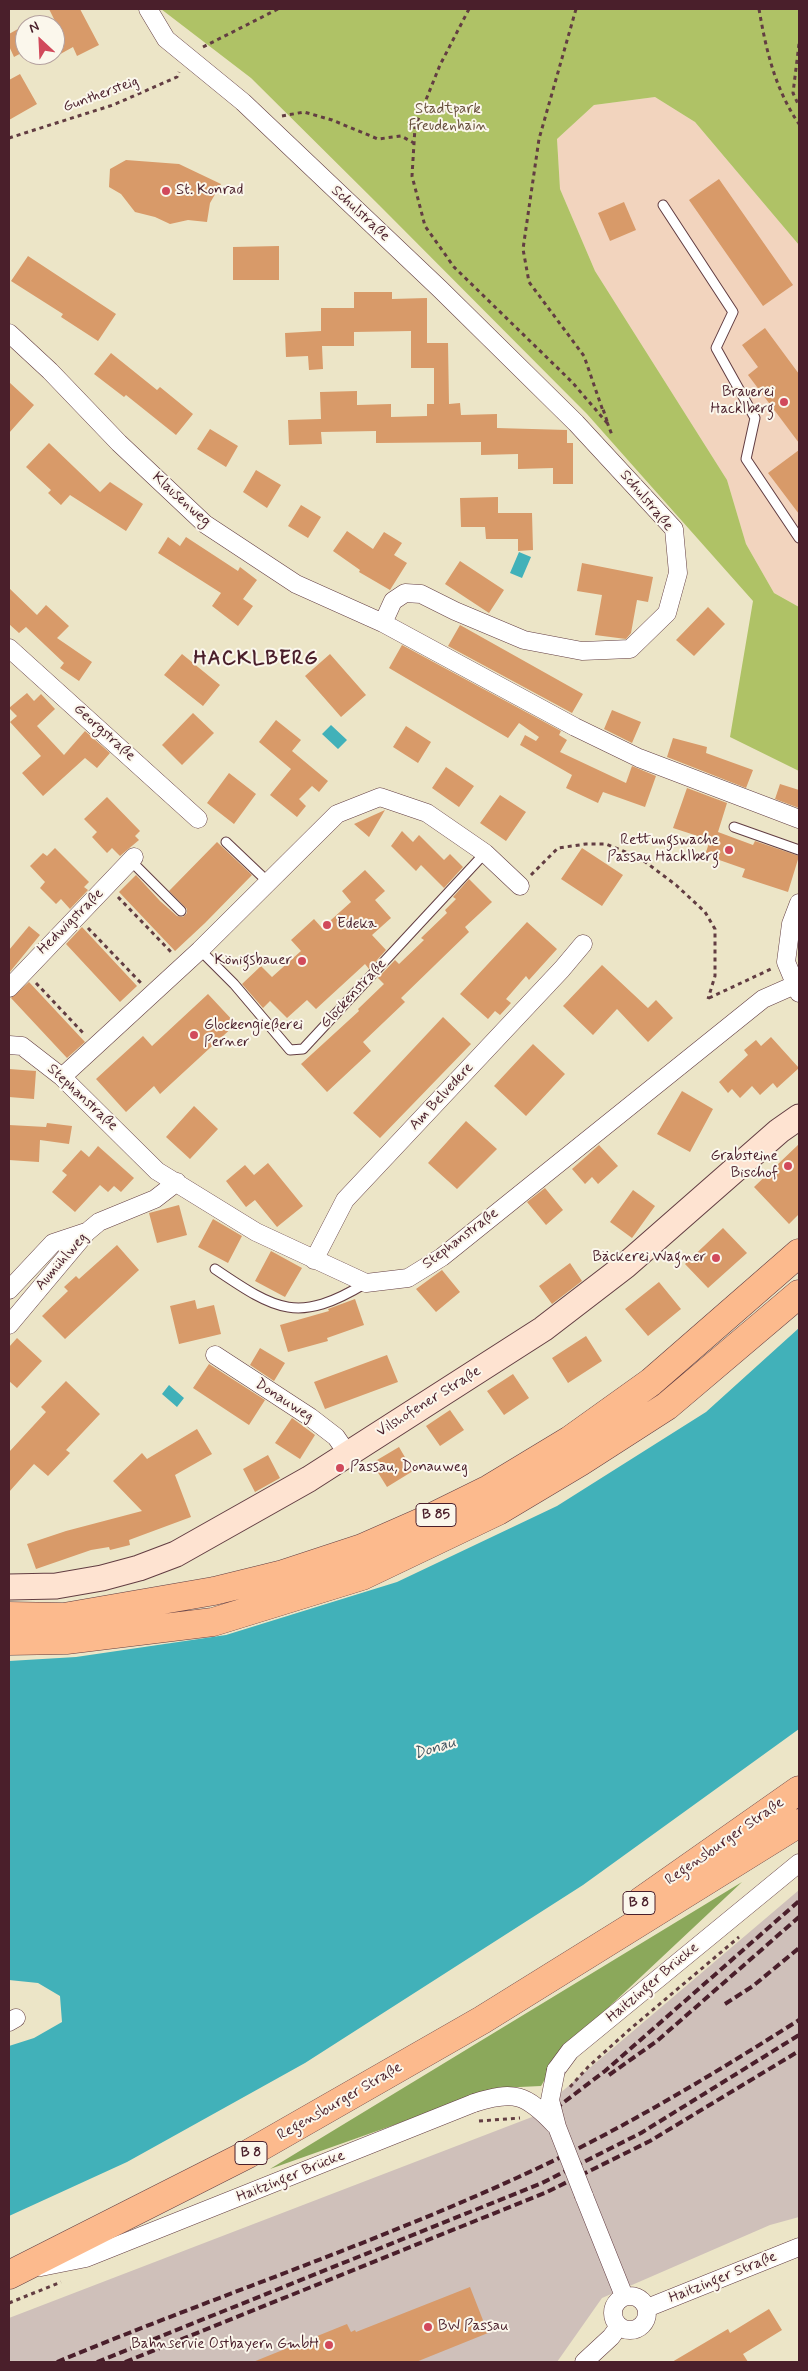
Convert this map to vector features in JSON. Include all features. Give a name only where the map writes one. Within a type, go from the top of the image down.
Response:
[{"type":"main road","name":"B 85","points":[[9,1616],[64,1617],[214,1590],[282,1574],[362,1548],[428,1519],[489,1489],[554,1450],[651,1382],[799,1253]]},
{"type":"main road","name":"B 85","points":[[9,1641],[66,1640],[213,1622],[362,1576],[498,1511],[580,1462],[666,1406],[799,1294]]},
{"type":"main road","name":"Regensburger Straße","points":[[482,2020],[586,1940],[799,1790]]},
{"type":"main road","name":"Regensburger Straße","points":[[11,2274],[248,2154],[482,2020],[799,1823]]},
{"type":"street","name":"Schulstraße","points":[[148,9],[166,39],[188,55],[262,120],[440,289],[576,423],[674,530],[678,573],[667,613],[630,649],[582,651],[524,640],[455,612],[421,594],[405,592],[393,601],[383,623]]},
{"type":"street","name":"Klausenweg","points":[[9,334],[50,371],[118,443],[206,524],[296,584],[383,623]]},
{"type":"street","points":[[383,623],[575,727],[638,758],[799,819]]},
{"type":"street","name":"Georgstraße","points":[[9,648],[198,819]]},
{"type":"street","points":[[62,1077],[200,950],[336,814],[380,797],[428,813],[485,853],[520,886]]},
{"type":"street","name":"Hedwigstraße","points":[[9,988],[24,970],[132,859]]},
{"type":"street","points":[[798,988],[786,962],[791,924],[799,903]]},
{"type":"street","name":"Am Belvedere","points":[[314,1260],[345,1200],[562,969],[583,944]]},
{"type":"street","name":"Stephanstraße","points":[[9,1044],[22,1046],[62,1077],[157,1171],[256,1232],[366,1283],[408,1278],[442,1257],[763,999],[798,988]]},
{"type":"street","name":"Vilshofener Straße","points":[[9,1587],[56,1586],[102,1578],[176,1554],[293,1488],[543,1329],[625,1266],[779,1130],[799,1117]]},
{"type":"street","name":"Aumühlweg","points":[[9,1326],[87,1232],[99,1222],[155,1199],[177,1182]]},
{"type":"street","points":[[9,1290],[53,1243],[87,1232]]},
{"type":"street","name":"Donauweg","points":[[215,1355],[310,1416],[336,1438],[347,1454]]},
{"type":"street","name":"Haitzinger Brücke","points":[[623,2292],[558,2127],[550,2100],[556,2070],[570,2051],[799,1863]]},
{"type":"street","name":"Haitzinger Brücke","points":[[11,2274],[86,2258],[498,2095],[525,2098],[541,2110],[558,2127]]},
{"type":"street","name":"Haitzinger Straße","points":[[647,2308],[799,2247]]},
{"type":"street","points":[[623,2292],[641,2298],[647,2308],[647,2319],[640,2327],[629,2330],[619,2326],[613,2316],[613,2310],[623,2292]]},
{"type":"street","points":[[584,2362],[619,2326]]},
{"type":"lane","points":[[663,205],[733,312],[716,348],[756,418],[746,459],[799,538]]},
{"type":"lane","points":[[734,827],[799,850]]},
{"type":"lane","points":[[226,842],[268,881]]},
{"type":"lane","name":"Glockenstraße","points":[[200,950],[234,984],[290,1050],[303,1049],[485,853]]},
{"type":"lane","points":[[132,859],[181,911]]},
{"type":"lane","points":[[215,1269],[250,1293],[280,1307],[314,1307],[344,1296],[366,1283]]},
{"type":"path","points":[[188,55],[278,9]]},
{"type":"path","points":[[469,9],[440,65],[415,127],[412,176],[425,226],[454,267],[526,334],[572,382],[608,424]]},
{"type":"path","points":[[576,9],[539,139],[523,249],[529,282],[584,356],[614,442]]},
{"type":"path","points":[[758,9],[766,54],[776,80],[799,124]]},
{"type":"path","points":[[799,44],[793,93],[799,106]]},
{"type":"path","name":"Gunthersteig","points":[[9,138],[113,106],[177,77],[188,55]]},
{"type":"path","points":[[262,120],[304,112],[332,120],[378,140],[401,136],[414,142]]},
{"type":"path","points":[[520,886],[558,848],[586,844],[606,844],[640,858],[676,885],[705,912],[715,929],[716,946],[715,976],[708,999],[786,962]]},
{"type":"path","points":[[107,885],[184,965]]},
{"type":"path","points":[[76,916],[152,994]]},
{"type":"path","points":[[24,970],[96,1046]]},
{"type":"shaded area","points":[[655,97],[695,122],[799,245],[799,607],[774,593],[746,544],[727,480],[595,271],[560,189],[557,139],[594,105]]},
{"type":"shaded area","points":[[799,1890],[799,2217],[770,2225],[602,2298],[557,2362],[9,2362],[9,2318],[532,2117]]},
{"type":"green space","name":"Stadtpark Freudenhain","points":[[161,9],[799,9],[799,245],[695,122],[655,97],[594,105],[557,139],[560,189],[595,271],[727,480],[746,544],[774,593],[799,607],[799,771],[730,737],[753,601],[587,414],[379,205],[251,78]]},
{"type":"green space","points":[[742,1882],[562,2051],[541,2086],[498,2088],[270,2169]]},
{"type":"water","points":[[519,552],[531,557],[522,578],[510,573]]},
{"type":"water","points":[[331,725],[347,740],[338,749],[322,734]]},
{"type":"water","name":"Donau","points":[[799,1328],[799,1729],[583,1885],[305,2063],[127,2162],[9,2216],[9,2046],[34,2038],[62,2022],[60,1996],[38,1983],[9,1980],[9,1661],[76,1657],[226,1635],[397,1582],[557,1506],[706,1412]]},
{"type":"water","points":[[169,1385],[184,1398],[177,1407],[162,1394]]},
{"type":"building","points":[[49,9],[80,9],[99,45],[77,56],[73,47],[65,51],[65,15],[52,15]]},
{"type":"building","points":[[15,31],[14,57],[9,46],[9,34]]},
{"type":"building","points":[[20,74],[37,104],[9,120],[9,80]]},
{"type":"building","name":"St. Konrad","points":[[126,160],[179,164],[221,184],[210,203],[207,222],[188,220],[170,224],[155,217],[135,212],[121,194],[109,187],[110,169]]},
{"type":"building","points":[[719,179],[793,285],[763,306],[689,200]]},
{"type":"building","points":[[624,202],[636,230],[610,241],[598,213]]},
{"type":"building","points":[[279,246],[279,280],[233,280],[233,247]]},
{"type":"building","points":[[28,256],[116,314],[98,341],[61,317],[63,314],[11,281]]},
{"type":"building","points":[[354,292],[392,292],[392,299],[427,298],[427,343],[448,343],[449,404],[460,403],[461,415],[497,414],[497,428],[567,430],[567,443],[573,443],[573,484],[553,484],[553,468],[518,469],[518,454],[481,455],[481,442],[376,443],[376,431],[321,432],[322,444],[289,445],[288,420],[321,419],[320,392],[357,391],[357,405],[391,404],[391,417],[427,416],[427,404],[434,404],[434,368],[411,368],[411,331],[354,332],[354,346],[322,346],[323,369],[309,370],[308,356],[286,357],[285,333],[321,331],[321,308],[354,308]]},
{"type":"building","name":"Brauerei Hacklberg","points":[[765,328],[799,374],[799,443],[748,375],[758,367],[742,345]]},
{"type":"building","points":[[111,353],[157,390],[160,387],[193,414],[176,435],[126,395],[124,397],[94,374]]},
{"type":"building","points":[[9,382],[34,405],[9,433]]},
{"type":"building","points":[[210,429],[238,446],[226,467],[197,449]]},
{"type":"building","points":[[49,443],[100,492],[110,482],[143,504],[126,531],[70,495],[61,505],[48,493],[51,490],[26,467]]},
{"type":"building","name":"Brauerei Hacklberg","points":[[799,450],[799,514],[768,473]]},
{"type":"building","points":[[256,470],[281,485],[267,508],[243,492]]},
{"type":"building","points":[[498,497],[498,513],[532,513],[533,550],[518,551],[518,539],[486,539],[485,527],[461,527],[460,498]]},
{"type":"building","points":[[301,505],[321,517],[308,538],[288,526]]},
{"type":"building","points":[[347,531],[373,549],[384,532],[402,543],[394,555],[407,563],[390,590],[359,572],[360,570],[333,551]]},
{"type":"building","points":[[168,537],[180,546],[186,537],[238,571],[240,567],[257,580],[243,599],[253,606],[238,626],[212,606],[221,593],[158,553]]},
{"type":"building","points":[[460,561],[504,590],[489,613],[445,584]]},
{"type":"building","points":[[582,563],[653,577],[648,602],[637,600],[631,633],[626,639],[595,635],[602,595],[577,591]]},
{"type":"building","points":[[9,588],[37,615],[46,605],[69,626],[57,638],[92,662],[79,681],[60,668],[64,663],[26,627],[19,633],[9,624]]},
{"type":"building","points":[[708,607],[725,624],[694,656],[676,640]]},
{"type":"building","points":[[460,625],[583,694],[572,713],[448,646]]},
{"type":"building","points":[[402,645],[561,731],[559,735],[567,740],[560,752],[626,783],[632,766],[656,776],[645,807],[603,792],[598,803],[566,788],[572,775],[520,745],[525,735],[536,741],[539,737],[519,723],[508,738],[389,668]]},
{"type":"building","points":[[182,654],[220,685],[203,706],[164,675]]},
{"type":"building","points":[[330,654],[366,695],[341,717],[305,676]]},
{"type":"building","points":[[27,693],[34,701],[41,694],[55,709],[37,726],[64,755],[85,731],[110,753],[97,768],[85,758],[43,796],[22,773],[41,756],[10,722],[17,716],[9,708]]},
{"type":"building","points":[[612,710],[641,722],[632,743],[604,729]]},
{"type":"building","points":[[193,713],[214,733],[182,765],[162,745]]},
{"type":"building","points":[[276,720],[301,740],[292,751],[328,781],[319,792],[312,786],[299,799],[306,806],[297,817],[270,795],[291,769],[259,742]]},
{"type":"building","points":[[406,726],[431,742],[418,763],[393,747]]},
{"type":"building","points":[[673,738],[707,747],[706,753],[753,770],[746,788],[667,757]]},
{"type":"building","points":[[446,767],[474,786],[459,807],[432,788]]},
{"type":"building","points":[[229,773],[256,794],[234,824],[207,803]]},
{"type":"building","points":[[780,784],[799,790],[799,808],[775,799]]},
{"type":"building","points":[[687,788],[727,803],[718,832],[753,845],[755,841],[799,856],[788,892],[742,877],[745,869],[705,855],[710,840],[673,828]]},
{"type":"building","points":[[500,795],[526,812],[506,841],[480,823]]},
{"type":"building","points":[[107,797],[140,831],[135,836],[139,840],[120,856],[112,848],[107,853],[92,837],[97,832],[84,819]]},
{"type":"building","points":[[385,810],[369,837],[354,824]]},
{"type":"building","points":[[402,831],[413,842],[419,835],[444,860],[450,854],[463,867],[444,888],[421,865],[416,871],[391,846]]},
{"type":"building","points":[[217,842],[252,875],[175,951],[119,892],[136,875],[160,901],[177,916],[183,917],[187,913],[187,909],[169,891]]},
{"type":"building","points":[[55,848],[89,882],[84,887],[88,890],[70,909],[61,899],[56,904],[40,888],[45,882],[30,866],[43,853],[47,856]]},
{"type":"building","points":[[582,848],[623,875],[602,906],[561,879]]},
{"type":"building","points":[[365,870],[385,891],[375,900],[391,918],[372,935],[386,950],[369,969],[365,964],[316,1009],[307,1000],[287,1018],[270,1001],[263,1008],[242,984],[261,966],[272,977],[301,951],[291,940],[314,919],[322,928],[351,902],[342,891]]},
{"type":"building","points":[[469,879],[492,902],[465,927],[469,932],[401,998],[405,1002],[363,1042],[371,1051],[327,1092],[301,1064],[359,1011],[358,1009],[384,984],[378,978],[395,960],[399,964],[424,940],[421,938],[447,913],[445,910],[456,899],[453,897]]},
{"type":"building","points":[[527,922],[557,949],[529,980],[526,976],[506,999],[511,1003],[500,1015],[495,1011],[488,1019],[460,994]]},
{"type":"building","points":[[29,926],[40,935],[9,973],[9,950]]},
{"type":"building","points":[[82,927],[137,986],[120,1002],[66,944]]},
{"type":"building","points":[[602,965],[648,1008],[656,1000],[673,1018],[648,1042],[617,1009],[593,1035],[563,1006]]},
{"type":"building","points":[[29,982],[85,1042],[67,1058],[11,998]]},
{"type":"building","points":[[208,994],[236,1024],[160,1094],[154,1086],[126,1112],[96,1079],[143,1036],[152,1046]]},
{"type":"building","points":[[443,1017],[471,1044],[380,1138],[353,1113]]},
{"type":"building","points":[[771,1037],[799,1068],[777,1088],[773,1083],[760,1095],[752,1086],[740,1098],[732,1089],[728,1093],[719,1082],[748,1055],[744,1050],[756,1040],[761,1046]]},
{"type":"building","points":[[533,1044],[565,1074],[526,1116],[494,1086]]},
{"type":"building","points":[[9,1069],[36,1071],[34,1099],[9,1097]]},
{"type":"building","points":[[682,1091],[713,1109],[690,1152],[657,1134]]},
{"type":"building","points":[[194,1106],[218,1129],[190,1159],[166,1137]]},
{"type":"building","points":[[466,1121],[497,1149],[457,1189],[428,1163]]},
{"type":"building","points":[[47,1123],[72,1126],[69,1144],[40,1140],[39,1162],[9,1160],[9,1125],[46,1127]]},
{"type":"building","name":"Grabsteine Bischof","points":[[799,1144],[799,1214],[789,1224],[754,1187]]},
{"type":"building","points":[[599,1145],[618,1166],[598,1184],[592,1177],[585,1184],[572,1169]]},
{"type":"building","points":[[98,1146],[134,1178],[121,1192],[114,1186],[108,1192],[100,1185],[75,1212],[52,1192],[67,1175],[62,1171],[81,1150],[89,1157]]},
{"type":"building","points":[[268,1163],[303,1206],[277,1227],[255,1200],[246,1207],[226,1181],[245,1165],[254,1175]]},
{"type":"building","points":[[545,1188],[563,1210],[546,1225],[527,1202]]},
{"type":"building","points":[[633,1190],[655,1206],[632,1238],[610,1222]]},
{"type":"building","points":[[179,1205],[187,1235],[157,1243],[149,1213]]},
{"type":"building","points":[[213,1219],[242,1236],[228,1263],[198,1247]]},
{"type":"building","name":"Bäckerei Wagner","points":[[723,1228],[747,1253],[708,1288],[685,1264]]},
{"type":"building","points":[[117,1245],[139,1270],[65,1339],[42,1316],[68,1291],[64,1287],[76,1276],[79,1279]]},
{"type":"building","points":[[271,1251],[302,1268],[285,1297],[255,1281]]},
{"type":"building","points":[[570,1263],[582,1281],[552,1304],[539,1286]]},
{"type":"building","points":[[442,1270],[460,1292],[436,1312],[416,1289]]},
{"type":"building","points":[[659,1282],[681,1309],[648,1336],[625,1309]]},
{"type":"building","points":[[355,1299],[364,1325],[327,1338],[328,1341],[288,1352],[280,1325],[329,1311],[328,1309]]},
{"type":"building","points":[[195,1300],[197,1309],[214,1305],[221,1334],[179,1344],[170,1306]]},
{"type":"building","points":[[586,1336],[602,1361],[568,1383],[552,1358]]},
{"type":"building","points":[[17,1338],[42,1361],[17,1388],[9,1381],[9,1347]]},
{"type":"building","points":[[260,1348],[285,1363],[274,1381],[250,1365]]},
{"type":"building","points":[[387,1355],[398,1382],[325,1409],[314,1382]]},
{"type":"building","points":[[209,1364],[265,1400],[249,1425],[193,1388]]},
{"type":"building","points":[[513,1374],[529,1398],[504,1415],[487,1391]]},
{"type":"building","points":[[66,1381],[100,1414],[66,1450],[70,1453],[48,1476],[34,1464],[9,1492],[9,1452],[46,1412],[41,1407]]},
{"type":"building","points":[[450,1410],[464,1430],[440,1446],[426,1426]]},
{"type":"building","points":[[292,1418],[315,1435],[300,1459],[275,1443]]},
{"type":"building","points":[[197,1429],[212,1454],[175,1475],[191,1517],[129,1540],[130,1545],[110,1550],[109,1547],[91,1550],[36,1569],[27,1544],[66,1531],[142,1511],[113,1481],[142,1453],[147,1459]]},
{"type":"building","points":[[399,1447],[413,1471],[387,1487],[372,1463]]},
{"type":"building","points":[[268,1455],[280,1478],[255,1492],[243,1469]]},
{"type":"building","name":"BW Passau","points":[[470,2287],[488,2333],[416,2362],[253,2362],[347,2324],[351,2332],[355,2330],[356,2332]]},
{"type":"building","points":[[769,2309],[782,2330],[743,2354],[748,2362],[672,2362],[728,2329],[730,2333]]},
{"type":"railway","points":[[555,2109],[605,2071],[799,1901]]},
{"type":"railway","points":[[609,2075],[657,2041],[799,1917]]},
{"type":"railway","points":[[725,2004],[753,1986],[799,1948]]},
{"type":"railway","points":[[57,2362],[434,2214],[557,2159],[650,2110],[799,2020]]},
{"type":"railway","points":[[97,2362],[542,2183],[641,2133],[799,2035]]},
{"type":"railway","points":[[125,2362],[547,2192],[650,2141],[799,2051]]},
{"type":"place","name":"St. Konrad","points":[[166,191]]},
{"type":"place","name":"Brauerei Hacklberg","points":[[784,402]]},
{"type":"place","name":"Rettungswache Passau Hacklberg","points":[[729,850]]},
{"type":"place","name":"Edeka","points":[[327,925]]},
{"type":"place","name":"Königsbauer","points":[[302,961]]},
{"type":"place","name":"Glockengießerei Perner","points":[[194,1035]]},
{"type":"place","name":"Grabsteine Bischof","points":[[788,1166]]},
{"type":"place","name":"Bäckerei Wagner","points":[[716,1258]]},
{"type":"place","name":"Passau, Donauweg","points":[[340,1468]]},
{"type":"place","name":"BW Passau","points":[[428,2327]]},
{"type":"place","name":"Bahnservie Ostbayern GmbH","points":[[329,2345]]},
{"type":"district","name":"HACKLBERG","points":[[256,660]]}]
